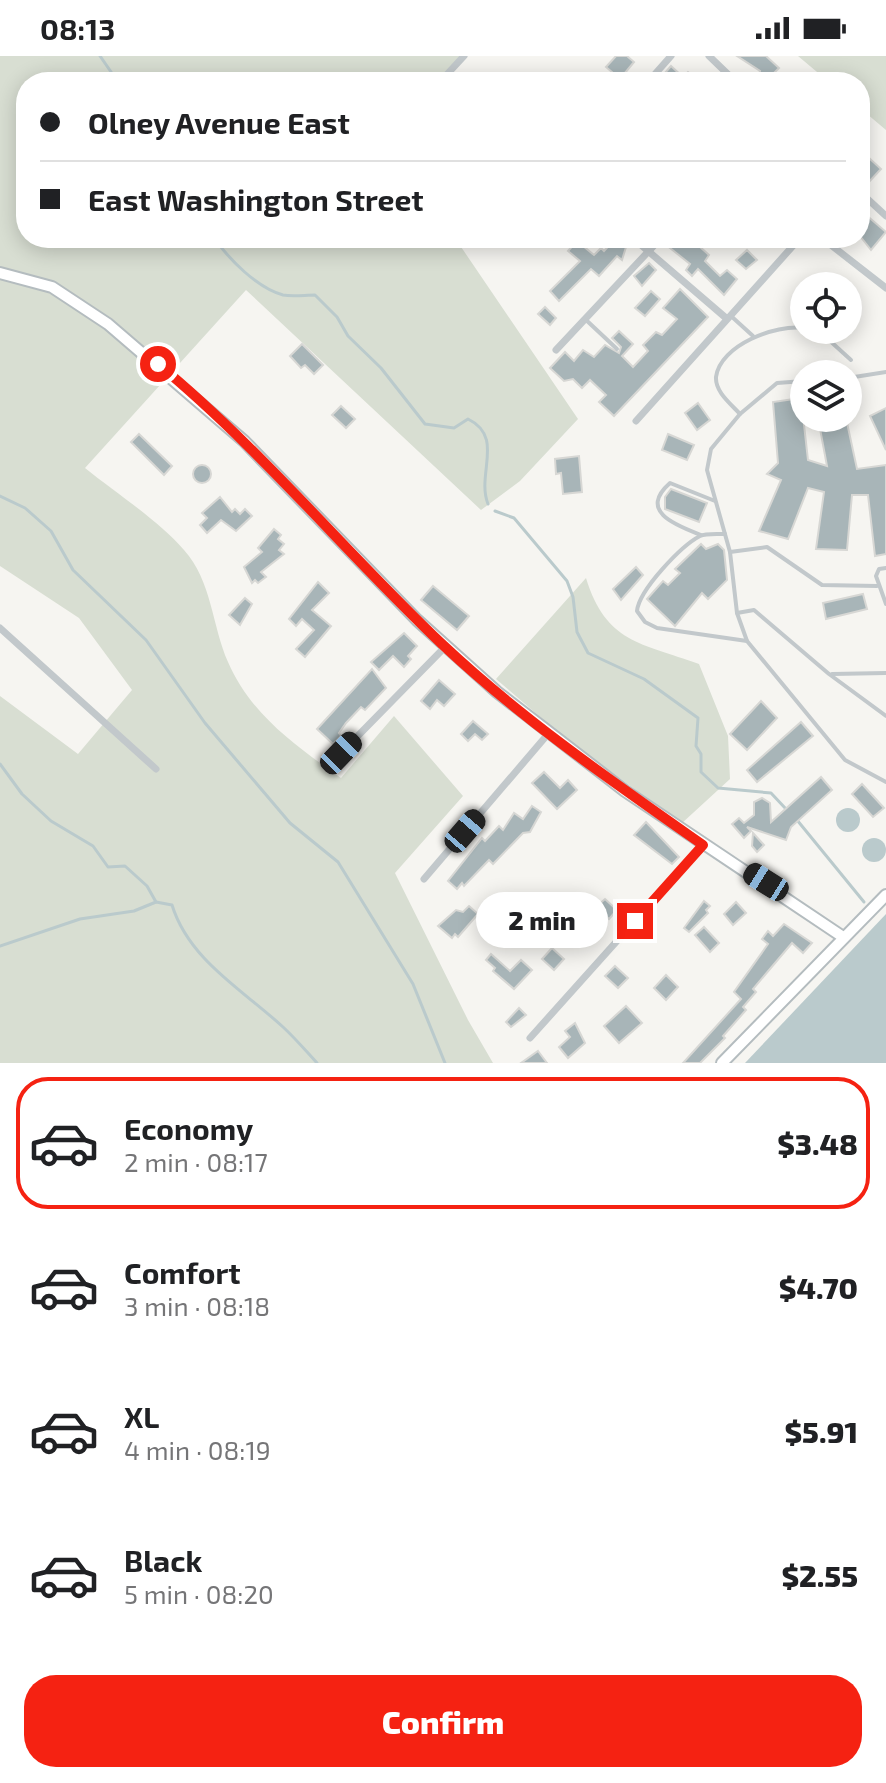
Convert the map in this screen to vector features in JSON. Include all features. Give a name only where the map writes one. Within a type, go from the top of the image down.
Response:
[{"type":"main road","points":[[0,273],[33,280],[76,300],[170,373],[254,450],[445,647],[548,734],[703,845],[766,882],[843,937]]},
{"type":"main road","points":[[722,1063],[886,895]]},
{"type":"street","points":[[449,72],[464,56]]},
{"type":"street","points":[[657,72],[671,56]]},
{"type":"street","points":[[709,56],[726,72]]},
{"type":"street","points":[[870,201],[886,216]]},
{"type":"street","points":[[645,248],[728,316]]},
{"type":"street","points":[[556,350],[652,248]]},
{"type":"street","points":[[636,421],[791,248]]},
{"type":"street","points":[[835,248],[886,288]]},
{"type":"street","points":[[0,628],[156,769]]},
{"type":"street","points":[[341,753],[445,647]]},
{"type":"street","points":[[424,879],[548,734]]},
{"type":"street","points":[[530,1038],[703,845]]},
{"type":"lane","points":[[728,316],[753,336]]},
{"type":"lane","points":[[585,319],[617,349]]},
{"type":"lane","points":[[740,414],[718,389],[716,376],[724,361],[753,336],[790,330]]},
{"type":"lane","points":[[833,344],[851,360]]},
{"type":"lane","points":[[862,376],[886,372]]},
{"type":"lane","points":[[790,382],[777,383],[740,414],[711,449],[707,470],[730,552],[737,613],[747,641],[845,760],[886,782]]},
{"type":"lane","points":[[716,501],[670,483],[661,491],[658,505],[669,522],[701,535],[725,534]]},
{"type":"lane","points":[[701,535],[649,582],[638,597],[637,611],[645,622],[657,628],[747,641]]},
{"type":"lane","points":[[730,552],[767,547],[822,585],[877,586]]},
{"type":"lane","points":[[886,568],[877,572],[877,586],[886,604]]},
{"type":"lane","points":[[737,613],[754,610],[829,674],[886,716]]},
{"type":"lane","points":[[829,674],[886,673]]},
{"type":"shaded area","points":[[0,56],[464,56],[449,72],[16,72],[16,248],[462,248],[578,419],[520,481],[481,510],[246,290],[85,468],[162,528],[193,562],[206,590],[228,662],[249,698],[276,728],[341,778],[394,716],[463,796],[395,873],[468,1020],[493,1063],[0,1063],[0,696],[78,754],[132,690],[79,618],[0,566]]},
{"type":"shaded area","points":[[798,56],[886,56],[886,130],[870,116],[870,72],[817,72]]},
{"type":"shaded area","points":[[586,578],[604,616],[628,638],[699,664],[728,736],[730,779],[681,824],[554,729],[496,679]]},
{"type":"shaded area","points":[[848,808],[857,811],[860,820],[857,829],[848,832],[839,829],[836,820],[839,811]]},
{"type":"shaded area","points":[[874,838],[883,841],[886,850],[883,859],[874,862],[865,859],[862,850],[865,841]]},
{"type":"shaded area","points":[[886,914],[886,1063],[745,1063]]},
{"type":"building","points":[[616,56],[627,56],[634,62],[626,72],[612,72],[606,67]]},
{"type":"building","points":[[737,56],[766,56],[779,68],[775,72],[760,71]]},
{"type":"building","points":[[870,159],[881,169],[870,181]]},
{"type":"building","points":[[870,218],[886,232],[871,250],[869,248]]},
{"type":"building","points":[[571,248],[586,248],[594,255],[601,248],[604,251],[607,248],[626,248],[622,260],[617,256],[599,276],[591,269],[559,301],[550,291],[580,261],[568,251]]},
{"type":"building","points":[[670,248],[701,248],[709,255],[705,261],[720,276],[727,270],[737,279],[724,295],[698,269],[692,276],[686,270],[690,264]]},
{"type":"building","points":[[747,250],[757,260],[746,269],[736,260]]},
{"type":"building","points":[[649,263],[656,270],[642,286],[634,276]]},
{"type":"building","points":[[680,289],[708,317],[614,416],[599,402],[606,395],[590,380],[582,388],[573,379],[564,381],[550,368],[565,352],[574,361],[583,350],[594,357],[605,345],[619,353],[621,347],[612,338],[619,331],[633,344],[622,356],[633,367],[648,351],[643,345],[656,332],[662,335],[677,319],[663,308]]},
{"type":"building","points":[[651,291],[660,299],[645,316],[635,308]]},
{"type":"building","points":[[545,307],[556,318],[550,325],[538,314]]},
{"type":"building","points":[[302,344],[323,365],[314,374],[305,365],[301,368],[290,356]]},
{"type":"building","points":[[790,400],[790,432],[805,432],[808,460],[827,466],[821,432],[849,432],[857,469],[886,465],[886,554],[875,556],[868,495],[852,495],[847,550],[816,549],[824,492],[808,488],[788,539],[759,531],[781,480],[767,474],[778,463],[773,402]]},
{"type":"building","points":[[698,403],[710,420],[697,430],[685,413]]},
{"type":"building","points":[[341,406],[355,419],[346,428],[332,415]]},
{"type":"building","points":[[886,408],[886,450],[870,416]]},
{"type":"building","points":[[139,434],[172,466],[164,475],[131,442]]},
{"type":"building","points":[[668,434],[694,445],[687,460],[662,450]]},
{"type":"building","points":[[579,456],[582,492],[563,494],[561,473],[556,474],[555,459]]},
{"type":"building","points":[[198,465],[206,465],[211,474],[209,481],[198,483],[193,478],[193,470]]},
{"type":"building","points":[[671,489],[707,503],[699,522],[665,509],[665,497]]},
{"type":"building","points":[[220,497],[232,512],[235,509],[240,514],[245,509],[252,516],[236,531],[221,520],[207,533],[200,525],[207,518],[202,513]]},
{"type":"building","points":[[274,529],[281,535],[278,539],[284,544],[279,550],[284,554],[261,572],[266,577],[252,583],[244,567],[262,552],[258,548]]},
{"type":"building","points":[[701,544],[706,549],[718,544],[724,550],[727,580],[708,599],[702,593],[675,626],[647,599],[663,581],[668,585],[680,573],[675,569]]},
{"type":"building","points":[[636,567],[643,575],[621,600],[613,589]]},
{"type":"building","points":[[318,582],[329,593],[312,610],[331,626],[305,657],[296,649],[314,630],[302,619],[296,626],[289,619]]},
{"type":"building","points":[[433,586],[469,616],[457,630],[421,600]]},
{"type":"building","points":[[863,594],[867,609],[826,619],[823,603]]},
{"type":"building","points":[[245,598],[252,604],[240,625],[229,615]]},
{"type":"building","points":[[404,633],[417,646],[408,656],[411,659],[404,667],[393,656],[379,670],[371,662]]},
{"type":"building","points":[[372,669],[386,688],[365,710],[361,707],[333,744],[317,729]]},
{"type":"building","points":[[439,680],[455,694],[444,706],[437,700],[430,709],[421,701]]},
{"type":"building","points":[[761,701],[777,718],[747,750],[730,734]]},
{"type":"building","points":[[473,721],[488,734],[482,740],[475,734],[468,741],[461,734]]},
{"type":"building","points":[[801,722],[813,736],[757,782],[747,770]]},
{"type":"building","points":[[544,772],[560,788],[568,780],[577,790],[557,809],[532,783]]},
{"type":"building","points":[[821,777],[832,790],[791,827],[786,840],[747,827],[751,831],[744,838],[732,824],[739,818],[744,823],[754,815],[754,802],[762,798],[770,803],[771,822]]},
{"type":"building","points":[[862,784],[884,808],[873,817],[852,794]]},
{"type":"building","points":[[532,806],[541,812],[530,832],[523,833],[493,864],[489,860],[464,886],[462,883],[457,889],[448,881],[482,838],[485,841],[499,826],[503,830],[514,813],[523,819]]},
{"type":"building","points":[[646,822],[679,857],[672,864],[634,835]]},
{"type":"building","points":[[753,833],[764,845],[757,852],[752,846]]},
{"type":"building","points":[[605,899],[617,910],[609,919],[596,907]]},
{"type":"building","points":[[704,901],[710,906],[706,910],[708,913],[689,932],[684,928]]},
{"type":"building","points":[[736,902],[746,913],[733,925],[724,914]]},
{"type":"building","points":[[469,906],[478,914],[458,937],[455,934],[452,938],[438,926],[456,910],[463,912]]},
{"type":"building","points":[[518,922],[526,929],[519,937],[511,930]]},
{"type":"building","points":[[784,924],[812,943],[803,953],[792,943],[753,989],[756,992],[743,1007],[746,1010],[723,1036],[725,1038],[700,1063],[683,1063],[741,999],[734,992],[768,944],[762,939],[768,931],[773,936]]},
{"type":"building","points":[[704,927],[719,943],[710,952],[695,935]]},
{"type":"building","points":[[552,948],[564,959],[554,970],[542,959]]},
{"type":"building","points":[[491,954],[510,971],[521,960],[532,970],[514,989],[493,971],[495,968],[486,960]]},
{"type":"building","points":[[615,966],[628,978],[618,988],[605,976]]},
{"type":"building","points":[[666,975],[678,987],[666,1000],[654,988]]},
{"type":"building","points":[[626,1006],[642,1023],[619,1043],[604,1026]]},
{"type":"building","points":[[519,1008],[526,1015],[511,1027],[506,1022]]},
{"type":"building","points":[[575,1023],[585,1043],[568,1058],[559,1047],[570,1037],[565,1031]]},
{"type":"building","points":[[538,1051],[547,1063],[521,1063]]},
{"type":"waterway","points":[[100,56],[111,72]]},
{"type":"waterway","points":[[223,248],[263,286],[283,295],[315,295],[337,317],[348,336],[381,368],[425,424],[454,428],[468,419],[479,427],[487,446],[485,492],[488,504]]},
{"type":"waterway","points":[[0,496],[25,508],[51,531],[73,570],[146,640],[205,723],[290,823],[338,862],[413,984],[445,1063]]},
{"type":"waterway","points":[[495,511],[514,518],[567,581],[573,597],[577,632],[588,653],[644,679],[698,718],[696,746],[701,754],[701,772],[718,788],[771,793],[786,809]]},
{"type":"waterway","points":[[0,764],[22,794],[51,821],[93,846],[108,867],[125,866],[147,886],[156,902]]},
{"type":"waterway","points":[[797,820],[864,902]]},
{"type":"waterway","points":[[0,946],[80,919],[134,911],[156,902],[172,905],[180,925],[204,958],[283,1027],[317,1063]]},
{"type":"route","points":[[158,364],[263,459],[417,620],[472,670],[548,734],[703,845],[635,921]]}]
